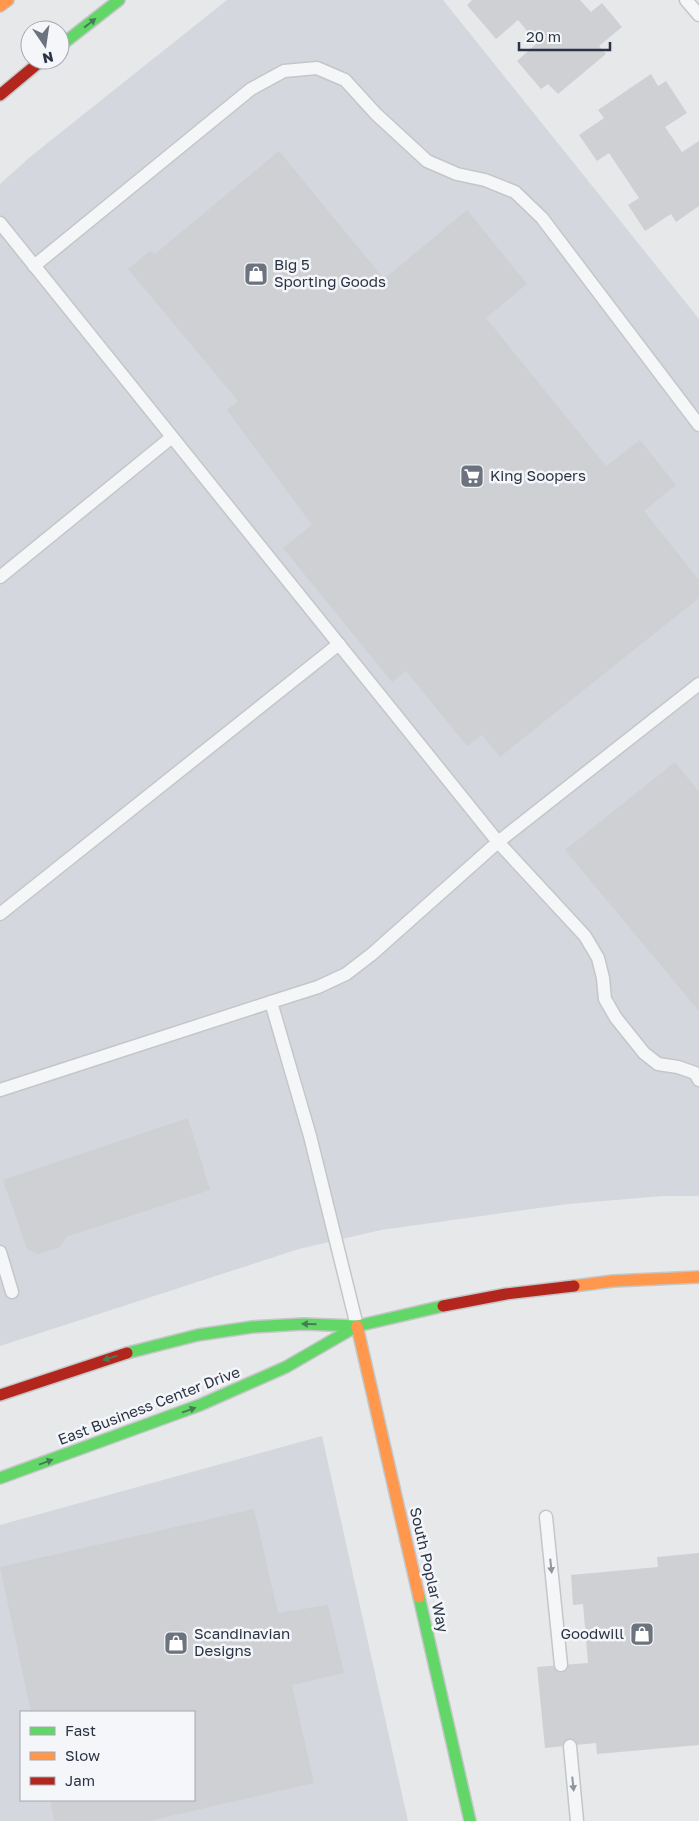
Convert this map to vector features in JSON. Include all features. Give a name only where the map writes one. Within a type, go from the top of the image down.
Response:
[{"type":"street","points":[[0,6],[8,0]]},
{"type":"street","points":[[70,38],[119,0]]},
{"type":"street","points":[[0,95],[30,70]]},
{"type":"street","name":"East Business Center Drive","points":[[0,1395],[127,1353],[198,1335],[252,1327],[302,1324],[357,1326],[448,1305],[516,1293],[613,1282],[699,1277]]},
{"type":"street","name":"East Business Center Drive","points":[[0,1478],[200,1405],[286,1366],[357,1326]]},
{"type":"street","name":"South Poplar Way","points":[[357,1326],[470,1821]]},
{"type":"lane","points":[[686,0],[699,15]]},
{"type":"lane","points":[[34,266],[251,89],[284,71],[317,68],[345,80],[376,114],[427,161],[457,174],[485,180],[515,192],[542,218],[699,425]]},
{"type":"lane","points":[[0,223],[498,842],[586,936],[598,958],[603,978],[605,999],[616,1018],[644,1053],[658,1064],[678,1067],[695,1073],[699,1080]]},
{"type":"lane","points":[[0,576],[172,437]]},
{"type":"lane","points":[[0,914],[339,644]]},
{"type":"lane","points":[[0,1090],[318,987],[346,974],[372,954],[498,842],[699,684]]},
{"type":"lane","points":[[271,1002],[310,1136],[357,1326]]},
{"type":"lane","points":[[0,1252],[12,1292]]},
{"type":"lane","points":[[546,1517],[561,1665]]},
{"type":"lane","points":[[570,1746],[577,1821]]},
{"type":"shaded area","points":[[227,0],[443,0],[699,319],[699,1196],[663,1196],[568,1204],[381,1230],[299,1249],[0,1346],[0,184],[30,157]]},
{"type":"shaded area","points":[[322,1436],[408,1821],[0,1821],[0,1525]]},
{"type":"building","points":[[472,0],[580,0],[591,12],[602,3],[622,27],[599,46],[606,54],[558,94],[548,84],[541,89],[517,61],[537,43],[518,20],[496,39],[467,5]]},
{"type":"building","points":[[651,74],[658,86],[666,81],[687,113],[665,127],[682,152],[699,141],[699,206],[676,222],[671,214],[645,231],[628,205],[639,198],[609,153],[597,161],[579,135],[604,118],[598,110]]},
{"type":"building","name":"King Soopers","points":[[279,151],[384,279],[467,210],[527,284],[486,318],[606,466],[640,440],[676,485],[644,511],[699,580],[699,598],[500,757],[482,735],[467,746],[406,671],[392,682],[283,548],[312,525],[227,410],[238,401],[128,269],[150,251],[155,254]]},
{"type":"building","points":[[675,762],[699,792],[699,1011],[565,850]]},
{"type":"building","points":[[188,1118],[210,1190],[66,1237],[60,1247],[38,1254],[27,1249],[3,1180]]},
{"type":"building","name":"Scandinavian Designs","points":[[254,1509],[278,1613],[328,1605],[344,1673],[292,1685],[314,1783],[149,1821],[54,1821],[50,1801],[195,1801],[195,1711],[31,1711],[0,1567]]},
{"type":"building","name":"Goodwill","points":[[699,1553],[699,1745],[597,1754],[596,1743],[545,1748],[537,1667],[588,1663],[583,1604],[573,1605],[571,1575],[658,1567],[657,1557]]},
{"type":"traffic: fast","points":[[70,38],[119,0]]},
{"type":"traffic: fast","points":[[127,1353],[198,1335],[252,1327],[303,1324],[357,1326],[443,1306]]},
{"type":"traffic: fast","points":[[0,1478],[200,1405],[286,1367],[357,1326]]},
{"type":"traffic: fast","points":[[419,1597],[470,1821]]},
{"type":"traffic: slow","points":[[0,6],[8,0]]},
{"type":"traffic: slow","points":[[574,1286],[613,1281],[699,1277]]},
{"type":"traffic: slow","points":[[357,1326],[419,1597]]},
{"type":"traffic: jam","points":[[0,95],[30,70]]},
{"type":"traffic: jam","points":[[443,1306],[506,1294],[574,1286]]},
{"type":"traffic: jam","points":[[0,1395],[127,1353]]},
{"type":"place","name":"Big 5 Sporting Goods","points":[[256,274]]},
{"type":"place","name":"King Soopers","points":[[472,476]]},
{"type":"place","name":"Goodwill","points":[[642,1634]]},
{"type":"place","name":"Scandinavian Designs","points":[[176,1643]]}]
